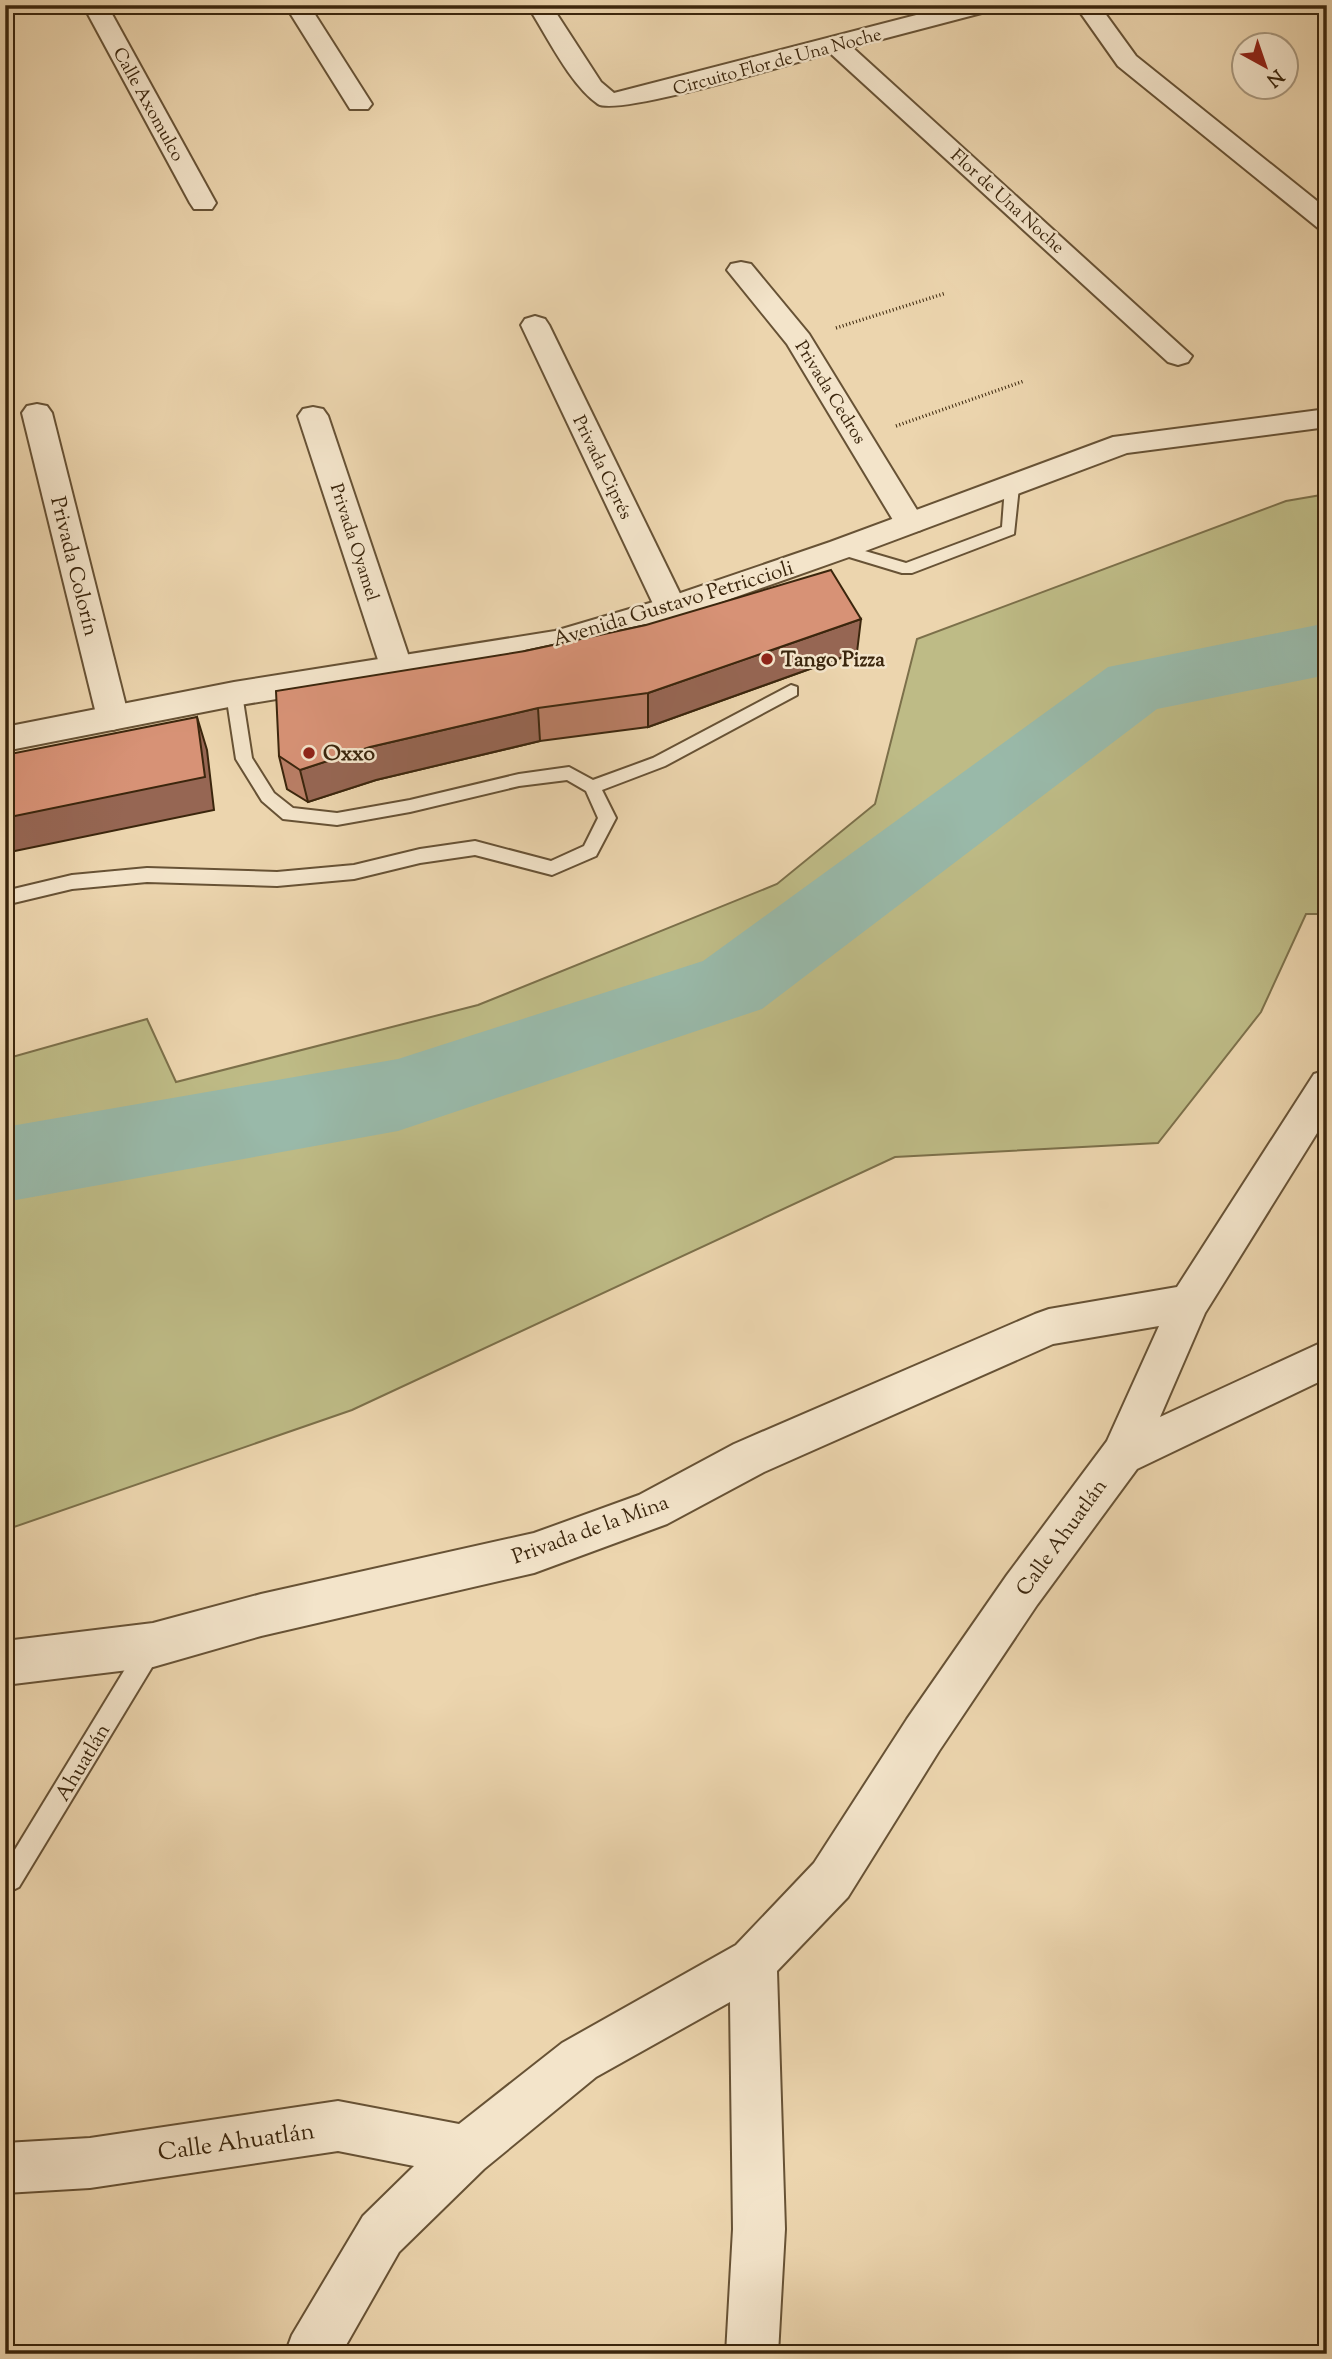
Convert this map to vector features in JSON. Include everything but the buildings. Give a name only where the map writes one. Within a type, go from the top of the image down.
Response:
[{"type":"street","name":"Calle Axomulco","points":[[95,5],[203,203]]},
{"type":"street","points":[[297,5],[359,104]]},
{"type":"street","name":"Circuito Flor de Una Noche","points":[[540,5],[592,87],[609,101],[633,98],[837,47],[984,5]]},
{"type":"street","points":[[1087,5],[1127,61],[1327,222]]},
{"type":"street","name":"Flor de Una Noche","points":[[837,47],[1178,356]]},
{"type":"street","name":"Privada Cedros","points":[[741,270],[799,340],[861,438],[910,523]]},
{"type":"street","name":"Privada Ciprés","points":[[535,325],[671,608]]},
{"type":"street","name":"Privada Colorín","points":[[37,413],[113,718]]},
{"type":"street","name":"Privada Oyamel","points":[[313,416],[397,669]]},
{"type":"street","name":"Avenida Gustavo Petriccioli","points":[[5,739],[234,694],[555,642],[671,608],[841,549],[1123,444],[1327,418]]},
{"type":"street","name":"Calle Ahuatlán","points":[[310,2354],[382,2234],[466,2151],[579,2060],[753,1962],[831,1880],[923,1735],[1022,1590],[1122,1455],[1189,1303],[1327,1085]]},
{"type":"street","name":"Privada de la Mina","points":[[5,1663],[153,1645],[261,1615],[534,1553],[652,1510],[749,1458],[1049,1327],[1189,1303]]},
{"type":"street","points":[[1122,1455],[1327,1358]]},
{"type":"street","points":[[752,2354],[759,2229],[753,1962]]},
{"type":"street","name":"Calle Ahuatlán","points":[[5,2168],[90,2163],[338,2126],[466,2151]]},
{"type":"lane","points":[[841,549],[907,569],[1009,530],[1012,486]]},
{"type":"lane","points":[[592,787],[659,762],[791,691]]},
{"type":"lane","points":[[5,898],[72,882],[147,874],[277,879],[354,872],[420,856],[475,848],[508,859],[552,867],[590,851],[607,818],[592,787],[569,773],[519,780],[410,806],[337,819],[289,814],[268,797],[244,759],[234,694]]},
{"type":"lane","name":"Ahuatlán","points":[[12,1879],[153,1645]]},
{"type":"path","points":[[799,340],[946,293]]},
{"type":"path","points":[[861,438],[1024,380]]},
{"type":"shaded area","points":[[1327,494],[1327,914],[1306,914],[1261,1012],[1158,1143],[895,1157],[352,1410],[14,1527],[5,1525],[5,1059],[147,1019],[176,1082],[478,1005],[777,884],[875,804],[917,639],[1286,501]]},
{"type":"waterway","points":[[5,1165],[398,1095],[732,985],[1135,686],[1327,649]]},
{"type":"place","name":"Tango Pizza","points":[[767,659]]},
{"type":"place","name":"Oxxo","points":[[309,753]]}]
